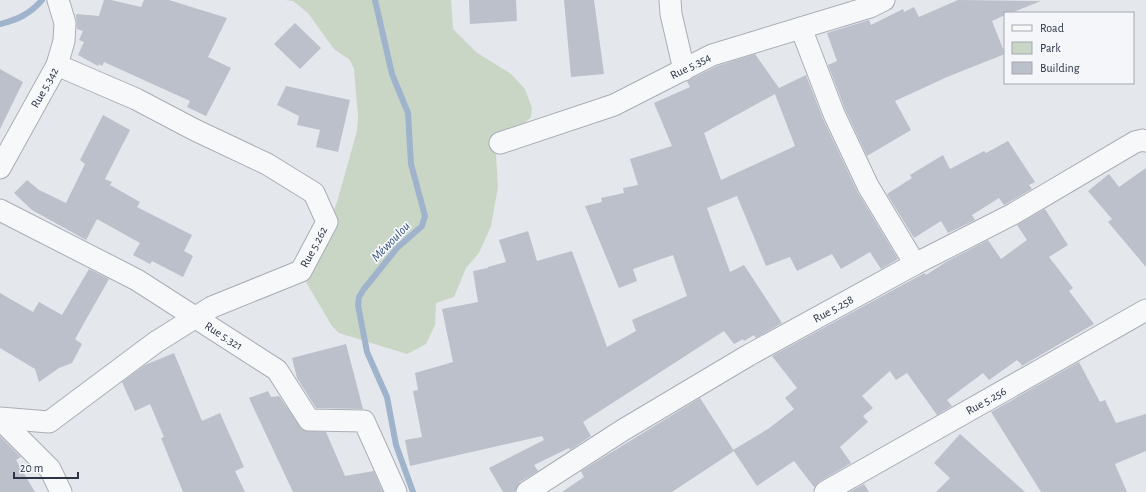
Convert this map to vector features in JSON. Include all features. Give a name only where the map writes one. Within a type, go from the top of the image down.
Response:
[{"type":"street","name":"Rue 5.342","points":[[0,168],[57,65],[64,41],[65,23],[58,0]]},
{"type":"street","points":[[670,0],[671,14],[684,70]]},
{"type":"street","name":"Rue 5.354","points":[[500,143],[614,105],[712,55],[870,7],[884,0]]},
{"type":"street","points":[[801,28],[834,114],[868,186],[915,264]]},
{"type":"street","name":"Rue 5.262","points":[[0,418],[49,422],[156,342],[212,307],[301,271],[327,222],[314,193],[267,164],[195,130],[136,99],[57,65]]},
{"type":"street","name":"Rue 5.258","points":[[527,492],[623,430],[749,354],[915,264],[1013,214],[1135,142],[1143,140],[1146,142]]},
{"type":"street","name":"Rue 5.321","points":[[0,210],[137,280],[197,317],[253,356],[277,370],[309,420],[364,421],[396,492]]},
{"type":"street","name":"Rue 5.256","points":[[825,492],[1146,310]]},
{"type":"street","points":[[0,418],[50,470],[61,492]]},
{"type":"green space","points":[[285,0],[451,0],[453,29],[476,52],[511,74],[525,89],[532,108],[531,117],[500,147],[496,156],[498,187],[491,226],[479,253],[466,268],[454,297],[436,303],[435,325],[426,344],[407,354],[339,333],[332,326],[306,282],[337,202],[357,131],[358,117],[354,69],[350,60],[334,49],[308,13],[293,1]]},
{"type":"building","points":[[104,0],[111,0],[141,7],[144,0],[169,0],[227,18],[208,57],[231,68],[206,116],[187,107],[190,101],[104,62],[102,66],[99,64],[98,66],[78,55],[84,42],[79,40],[83,31],[77,29],[76,14],[99,16]]},
{"type":"building","points":[[469,0],[516,0],[517,21],[470,24]]},
{"type":"building","points":[[564,0],[594,0],[604,74],[571,77]]},
{"type":"building","points":[[958,0],[1041,1],[1014,12],[1004,12],[1004,15],[992,21],[1004,54],[947,77],[895,101],[911,130],[867,156],[845,109],[828,65],[837,61],[827,33],[869,20],[871,25],[903,9],[904,12],[914,7],[919,17]]},
{"type":"building","points":[[295,23],[321,48],[300,69],[274,44]]},
{"type":"building","points":[[755,54],[779,88],[806,75],[823,119],[857,191],[898,259],[881,269],[870,252],[841,269],[832,254],[797,271],[790,257],[766,266],[737,196],[707,208],[730,272],[744,265],[782,323],[756,338],[754,335],[744,341],[743,339],[734,344],[724,331],[583,422],[591,436],[570,450],[569,448],[534,465],[538,471],[520,482],[515,492],[503,492],[489,468],[544,440],[542,436],[410,466],[405,440],[422,437],[413,391],[418,390],[415,373],[453,362],[442,309],[478,302],[473,271],[506,262],[499,240],[528,231],[537,261],[572,251],[607,347],[636,331],[632,320],[687,296],[673,255],[633,269],[637,281],[619,288],[585,206],[602,202],[601,198],[624,193],[623,188],[638,185],[630,159],[672,146],[654,103],[690,87],[687,81],[717,66]],"holes":[[[775,94],[795,146],[721,180],[704,133]]]},
{"type":"building","points":[[0,69],[23,82],[0,129]]},
{"type":"building","points":[[286,86],[350,100],[338,152],[316,147],[320,130],[297,125],[299,116],[277,105]]},
{"type":"building","points":[[103,115],[130,130],[105,179],[112,182],[110,185],[140,202],[137,207],[192,235],[184,251],[193,256],[183,277],[152,261],[150,264],[133,255],[140,243],[97,219],[86,240],[32,210],[14,193],[27,180],[39,190],[66,203],[85,164],[80,160]]},
{"type":"building","points":[[1008,141],[1035,182],[1029,185],[1032,189],[1004,205],[999,198],[972,215],[975,220],[948,233],[941,221],[914,238],[887,194],[912,178],[910,175],[943,155],[950,169],[984,151],[986,153]]},
{"type":"building","points":[[1146,168],[1146,267],[1108,222],[1112,219],[1088,191],[1109,174],[1119,187]]},
{"type":"building","points":[[1045,209],[1068,245],[1049,257],[1073,288],[1069,291],[1094,324],[1020,367],[1022,365],[1017,360],[989,380],[983,373],[947,400],[952,406],[937,415],[907,373],[896,380],[890,371],[862,396],[873,408],[863,416],[868,422],[840,447],[851,463],[819,482],[814,487],[794,461],[757,486],[733,450],[768,429],[794,409],[785,398],[797,388],[772,356],[921,275],[925,273],[926,275],[946,262],[988,240],[1001,259],[1027,240],[1017,225]]},
{"type":"building","points":[[89,269],[109,279],[75,339],[82,344],[72,363],[59,368],[39,382],[35,369],[0,348],[0,293],[33,312],[39,302],[62,315]]},
{"type":"building","points":[[346,344],[363,409],[316,408],[297,378],[292,358]]},
{"type":"building","points":[[174,353],[202,421],[220,413],[244,467],[235,471],[245,492],[183,492],[161,438],[164,437],[150,404],[135,411],[122,382],[145,365]]},
{"type":"building","points":[[1079,362],[1100,402],[1105,400],[1116,423],[1146,414],[1146,451],[1115,464],[1127,492],[1041,492],[991,412]]},
{"type":"building","points":[[268,391],[271,397],[279,396],[303,430],[326,432],[345,476],[374,471],[383,492],[293,492],[249,398]]},
{"type":"building","points":[[700,398],[734,451],[672,492],[562,492],[584,477],[581,471]]},
{"type":"building","points":[[960,434],[1025,492],[936,492],[950,478],[934,463]]},
{"type":"building","points":[[0,436],[21,457],[16,460],[35,492],[0,492]]},
{"type":"building","points":[[864,484],[869,492],[849,492]]},
{"type":"waterway","points":[[0,24],[23,16],[42,0]]},
{"type":"waterway","name":"Méwoulou","points":[[375,0],[392,74],[408,113],[411,164],[425,216],[422,226],[397,248],[364,289],[359,297],[358,305],[367,352],[387,397],[396,445],[413,492]]}]
